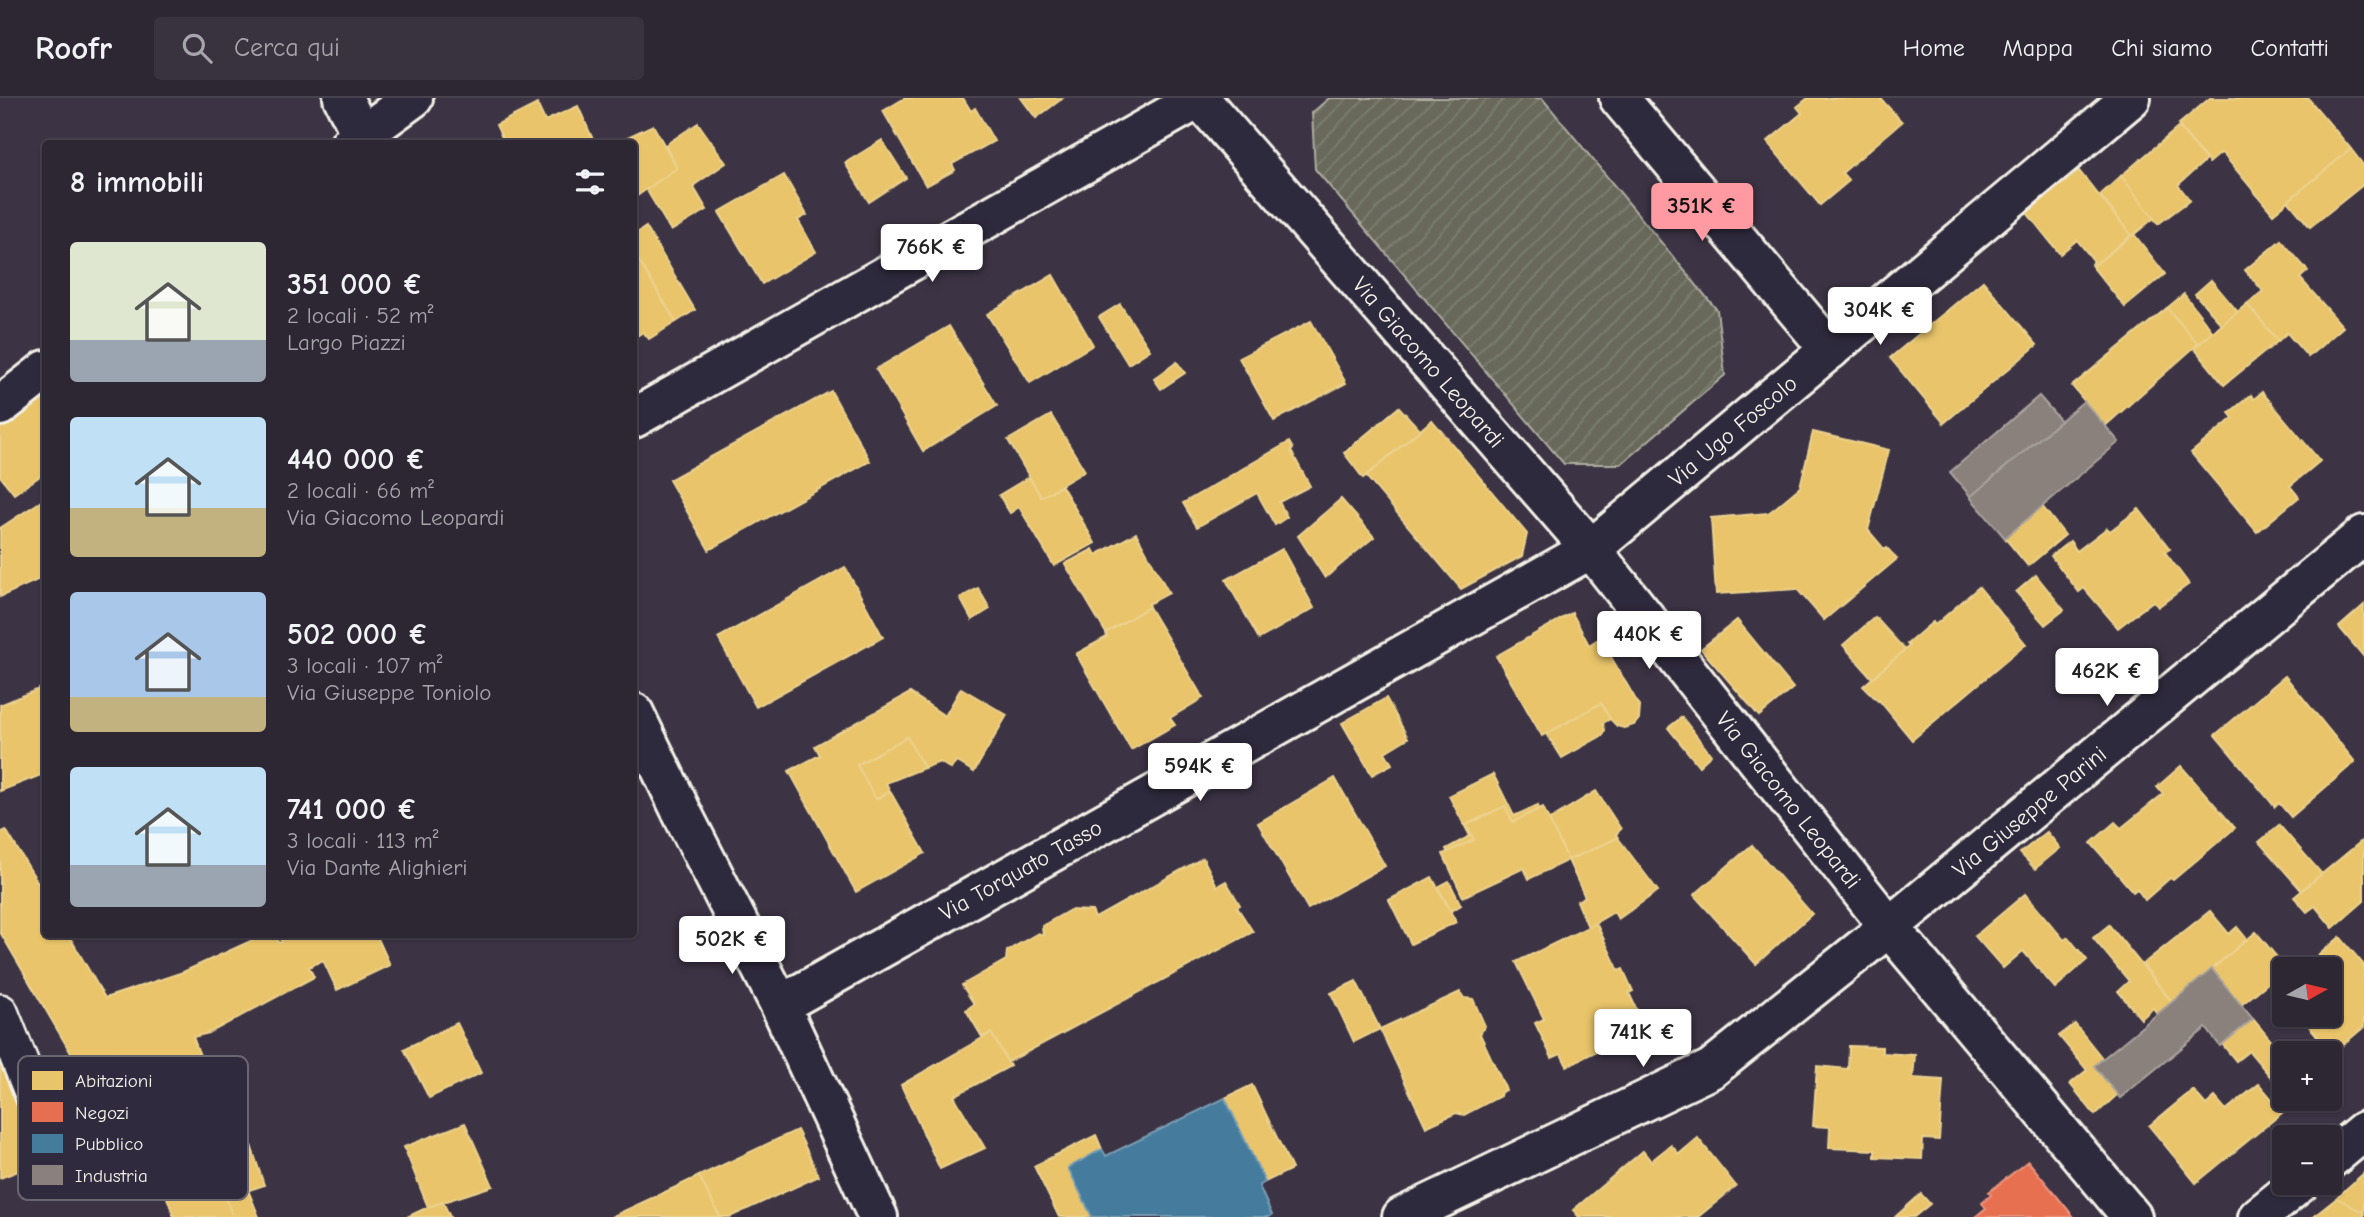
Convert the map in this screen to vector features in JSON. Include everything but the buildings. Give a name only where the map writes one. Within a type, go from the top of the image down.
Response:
[{"type":"street","points":[[343,98],[359,140]]},
{"type":"street","points":[[360,140],[413,98]]},
{"type":"street","points":[[637,416],[1199,98]]},
{"type":"street","name":"Via Giacomo Leopardi","points":[[1199,98],[1591,550],[1889,927],[2132,1217]]},
{"type":"street","points":[[1619,98],[1830,350]]},
{"type":"street","name":"Via Ugo Foscolo","points":[[1591,550],[2131,98]]},
{"type":"street","points":[[0,405],[42,373]]},
{"type":"street","name":"Via Giuseppe Parini","points":[[1402,1217],[1711,1069],[1889,927],[2364,535]]},
{"type":"street","name":"Via Torquato Tasso","points":[[780,1005],[1591,550]]},
{"type":"street","points":[[637,719],[780,1005],[878,1217]]},
{"type":"street","points":[[0,1012],[18,1057]]},
{"type":"street","points":[[2342,1149],[2364,1131]]},
{"type":"street","points":[[2259,1217],[2286,1195]]},
{"type":"green space","points":[[1329,98],[1542,98],[1717,310],[1725,375],[1621,464],[1564,464],[1315,169],[1312,113]]}]
